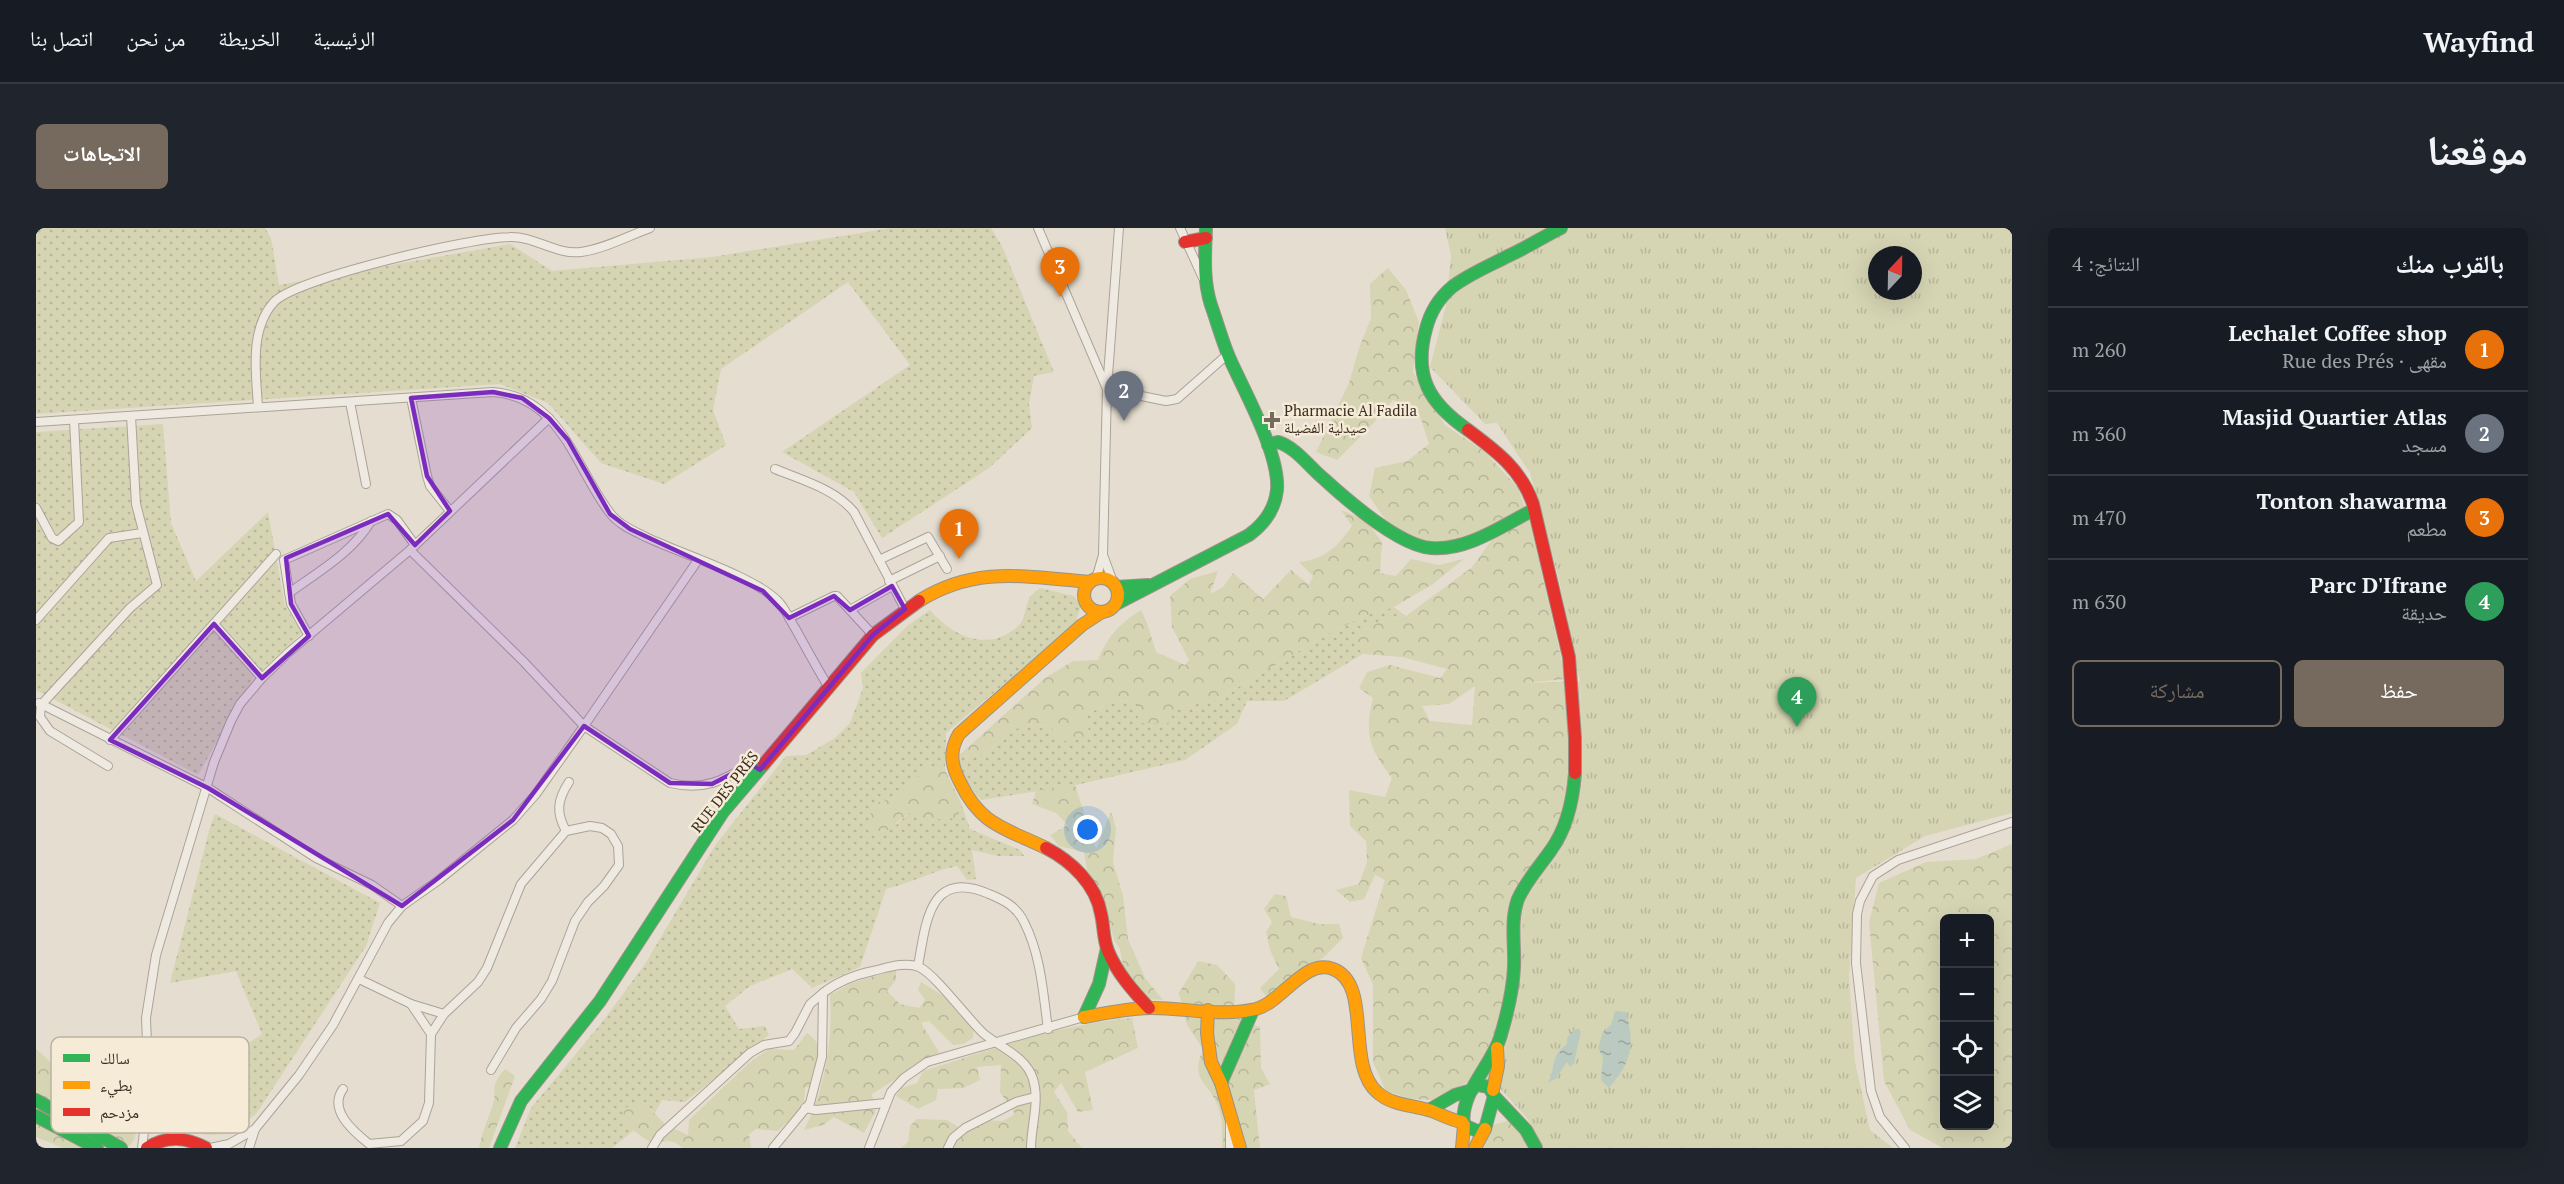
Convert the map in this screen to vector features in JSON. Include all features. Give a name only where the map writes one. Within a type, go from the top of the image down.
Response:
[{"type":"street","points":[[258,407],[255,360],[258,339],[264,318],[274,302],[289,290],[316,280],[462,243],[513,237],[566,252],[578,253],[650,228]]},
{"type":"street","points":[[1038,228],[1107,389]]},
{"type":"street","points":[[1082,626],[1086,599],[1103,555],[1107,389],[1119,228]]},
{"type":"street","points":[[1149,1008],[1125,980],[1107,948],[1100,909],[1090,888],[1076,869],[1046,847],[985,818],[974,808],[950,761],[950,751],[959,734],[1082,626],[1116,604],[1249,535],[1260,527],[1271,512],[1276,492],[1276,473],[1268,445],[1228,354],[1205,281],[1180,228]]},
{"type":"street","points":[[1475,1148],[1487,1123],[1494,1093],[1498,1066],[1497,1048],[1512,983],[1516,904],[1533,874],[1555,844],[1574,792],[1575,759],[1569,661],[1533,510],[1521,478],[1505,459],[1450,417],[1433,399],[1423,380],[1420,359],[1429,315],[1446,290],[1466,276],[1561,228]]},
{"type":"street","points":[[1185,242],[1206,233],[1205,281]]},
{"type":"street","points":[[1107,389],[1166,401],[1177,399],[1228,354]]},
{"type":"street","points":[[36,423],[493,392],[509,393],[522,398],[549,418],[568,440],[601,500],[618,521],[630,530],[698,560],[777,600],[829,688]]},
{"type":"street","points":[[411,398],[430,486],[450,511]]},
{"type":"street","points":[[350,402],[366,484]]},
{"type":"street","points":[[38,703],[130,608],[156,588],[158,581],[142,532],[133,472],[131,416]]},
{"type":"street","points":[[147,1037],[146,1018],[156,955],[165,918],[208,788],[214,762],[240,704],[262,678],[412,547],[549,418]]},
{"type":"street","points":[[36,508],[52,538],[57,541],[79,522],[74,420]]},
{"type":"street","points":[[1268,445],[1278,442],[1287,446],[1323,478],[1394,532],[1410,543],[1428,548],[1446,548],[1464,542],[1533,510]]},
{"type":"street","points":[[775,469],[832,493],[849,505],[855,512],[904,609]]},
{"type":"street","points":[[309,636],[291,604],[284,560],[383,516],[393,516],[412,547],[584,726],[644,768],[670,783],[683,786],[712,784],[751,764],[760,770]]},
{"type":"street","points":[[289,592],[350,546],[371,521]]},
{"type":"street","points":[[38,614],[109,538],[142,532]]},
{"type":"street","points":[[879,560],[928,537],[947,569]]},
{"type":"street","points":[[110,740],[276,554]]},
{"type":"street","points":[[1103,555],[1115,585],[1118,598],[1116,604]]},
{"type":"street","points":[[850,610],[891,583],[939,556]]},
{"type":"street","points":[[249,1148],[255,1130],[317,1050],[359,979],[388,923],[402,906],[439,880],[513,820],[536,794],[698,560]]},
{"type":"street","name":"RUE DES PRÉS","points":[[500,1148],[521,1101],[600,1001],[723,812],[873,635],[904,609],[943,587],[973,577],[1006,575],[1041,577],[1062,582],[1093,581]]},
{"type":"street","points":[[1093,581],[1108,579],[1115,585],[1152,585]]},
{"type":"street","name":"RUE DES PRÉS","points":[[1062,582],[1086,599]]},
{"type":"street","points":[[789,618],[834,596],[873,635]]},
{"type":"street","points":[[1086,599],[1096,611],[1102,612]]},
{"type":"street","points":[[214,624],[262,678]]},
{"type":"street","points":[[38,703],[208,788],[316,858],[372,885],[402,906]]},
{"type":"street","points":[[38,703],[40,717],[50,731],[108,766]]},
{"type":"street","points":[[566,831],[558,810],[560,797],[569,782]]},
{"type":"street","points":[[1905,1148],[1880,1117],[1870,1091],[1856,963],[1857,914],[1860,901],[1873,876],[1898,860],[2012,822]]},
{"type":"street","points":[[343,1089],[338,1101],[339,1110],[359,1136],[370,1146],[399,1144],[423,1121],[427,1113],[430,1092],[431,1034],[444,1014],[478,982],[487,968],[520,884],[566,831],[590,826],[607,830],[618,846],[619,865],[581,912],[542,999],[516,1029],[491,1070]]},
{"type":"street","points":[[918,966],[927,917],[932,906],[947,890],[968,886],[999,898],[1008,903],[1023,920],[1033,944],[1048,1029]]},
{"type":"street","points":[[1084,1017],[1099,984],[1107,948]]},
{"type":"street","points":[[652,1148],[660,1135],[750,1053],[764,1045],[789,1041],[810,1004],[833,985],[866,972],[892,966],[918,966],[994,1042],[1013,1054],[1029,1072],[1033,1080],[1035,1097],[1031,1148]]},
{"type":"street","points":[[870,1147],[886,1102],[904,1078],[927,1062],[1084,1017],[1149,1008],[1253,1010],[1271,1004],[1294,982],[1317,968],[1328,967],[1341,973],[1348,980],[1353,998],[1363,1068],[1371,1086],[1389,1100],[1410,1108],[1429,1110],[1477,1131],[1487,1123],[1512,1115]]},
{"type":"street","points":[[359,979],[411,1004],[444,1014]]},
{"type":"street","points":[[773,1148],[810,1103],[822,1057],[823,993]]},
{"type":"street","points":[[411,1004],[431,1034]]},
{"type":"street","points":[[1208,1010],[1211,1062],[1221,1083],[1240,1148]]},
{"type":"street","points":[[1221,1083],[1253,1010]]},
{"type":"street","points":[[1462,1148],[1462,1117],[1475,1087],[1497,1048]]},
{"type":"street","points":[[1429,1110],[1455,1095],[1485,1085],[1526,1130],[1536,1148]]},
{"type":"street","points":[[948,1148],[952,1138],[965,1128],[1016,1102],[1035,1097]]},
{"type":"street","points":[[36,1100],[51,1108]]},
{"type":"street","points":[[805,1108],[816,1110],[886,1102]]},
{"type":"street","points":[[36,1116],[51,1124]]},
{"type":"street","points":[[1230,1118],[1230,1148]]},
{"type":"street","points":[[146,1133],[145,1148],[164,1139],[177,1137],[208,1148],[229,1144],[255,1130]]},
{"type":"street","points":[[68,1133],[97,1148]]},
{"type":"street","points":[[94,1133],[121,1148]]},
{"type":"street","points":[[174,1133],[177,1137]]},
{"type":"highlighted area","points":[[493,392],[522,398],[549,418],[568,440],[610,514],[630,529],[763,591],[789,618],[834,596],[850,610],[892,586],[905,609],[873,635],[760,770],[751,764],[712,784],[670,783],[584,726],[513,820],[402,906],[208,788],[110,740],[214,624],[262,678],[309,636],[291,604],[286,558],[388,514],[415,545],[450,511],[427,476],[411,398]]},
{"type":"green space","points":[[36,228],[265,228],[271,238],[279,285],[510,244],[552,271],[712,257],[891,228],[991,228],[1002,246],[1054,372],[1034,376],[1029,404],[1032,428],[989,468],[882,538],[854,492],[782,452],[910,365],[848,282],[721,369],[713,410],[726,445],[664,484],[601,463],[548,403],[500,384],[36,414]]},
{"type":"green space","points":[[1445,228],[2012,228],[2012,813],[1925,836],[1856,878],[1849,977],[1855,1062],[1870,1130],[1893,1148],[1542,1148],[1527,1118],[1498,1086],[1515,1011],[1526,898],[1569,841],[1584,773],[1580,681],[1558,575],[1530,473],[1497,423],[1485,424],[1430,367],[1446,305],[1451,256]]},
{"type":"green space","points":[[1388,268],[1406,290],[1419,322],[1413,372],[1445,425],[1485,452],[1518,488],[1530,523],[1566,679],[1523,683],[1580,681],[1584,773],[1569,841],[1526,898],[1515,1011],[1498,1086],[1470,1081],[1432,1100],[1412,1099],[1386,1091],[1373,1062],[1373,985],[1361,958],[1385,880],[1375,875],[1364,899],[1350,902],[1336,890],[1359,884],[1367,862],[1366,841],[1350,826],[1349,790],[1385,797],[1392,778],[1378,758],[1370,741],[1369,722],[1373,698],[1359,688],[1367,672],[1390,665],[1440,678],[1447,669],[1402,657],[1363,654],[1352,638],[1376,623],[1406,616],[1472,567],[1499,530],[1428,545],[1389,525],[1369,496],[1375,468],[1407,461],[1429,444],[1418,410],[1393,400],[1337,460],[1316,452],[1349,383],[1371,318],[1370,284]],"holes":[[[1475,686],[1472,725],[1430,721],[1422,706],[1449,704]]]},
{"type":"green space","points":[[163,424],[171,523],[196,581],[268,512],[285,606],[302,633],[252,680],[198,775],[36,690],[36,432]]},
{"type":"green space","points":[[1341,510],[1366,520],[1382,542],[1380,573],[1396,576],[1411,559],[1439,565],[1464,559],[1433,584],[1394,607],[1364,616],[1326,635],[1218,699],[1176,709],[1167,724],[1138,723],[1137,703],[1117,700],[1087,714],[1089,738],[1058,742],[1051,726],[1023,724],[985,753],[957,757],[1045,678],[1073,661],[1098,660],[1115,631],[1141,610],[1156,652],[1185,665],[1189,660],[1172,627],[1170,596],[1190,579],[1218,571],[1210,594],[1223,587],[1233,573],[1263,599],[1291,570],[1309,585],[1313,576],[1299,562],[1308,561],[1330,551],[1347,533],[1352,526]]},
{"type":"green space","points":[[1040,588],[1074,596],[1081,606],[1075,624],[946,733],[945,770],[928,767],[896,797],[873,804],[896,825],[909,813],[927,820],[954,818],[961,803],[970,829],[1020,850],[1024,856],[998,856],[972,850],[976,879],[967,880],[957,866],[886,889],[860,967],[812,988],[792,969],[750,986],[725,1006],[739,1029],[765,1026],[769,1035],[685,1102],[662,1100],[655,1113],[642,1101],[634,1130],[612,1148],[515,1148],[531,1108],[603,1021],[645,964],[716,844],[786,756],[806,755],[835,738],[850,723],[863,688],[861,673],[907,626],[930,610],[939,620],[961,634],[984,640],[997,638],[1020,624],[1030,597]]},
{"type":"green space","points":[[1394,607],[1406,616],[1376,623],[1353,638],[1363,654],[1284,701],[1247,701],[1237,724],[1185,760],[1076,785],[981,800],[963,778],[957,757],[985,753],[1023,724],[1052,726],[1089,738],[1087,714],[1117,700],[1176,709],[1218,699],[1326,635],[1364,616]]},
{"type":"green space","points":[[928,767],[945,770],[961,803],[955,818],[927,820],[909,813],[880,836],[868,825],[873,804],[896,797]]},
{"type":"green space","points":[[1075,785],[1096,849],[1111,812],[1116,828],[1113,862],[1123,896],[1128,939],[1145,978],[1163,1000],[1146,999],[1124,971],[1120,949],[1114,940],[1106,909],[1089,881],[1084,852],[1059,846],[1050,835],[1068,825],[1056,813],[1032,804],[1036,791]]},
{"type":"green space","points":[[215,814],[380,903],[366,946],[256,1114],[249,1119],[249,1043],[262,1034],[236,971],[170,983]]},
{"type":"green space","points":[[2012,844],[2012,1148],[1943,1148],[1910,1130],[1884,1081],[1869,922],[1879,883],[1926,862],[1976,859]]},
{"type":"green space","points":[[1275,894],[1286,896],[1291,917],[1319,924],[1339,924],[1343,938],[1325,956],[1268,999],[1260,988],[1279,969],[1270,950],[1266,932],[1272,922],[1264,909]]},
{"type":"green space","points":[[1198,961],[1217,965],[1235,984],[1234,1017],[1260,1027],[1261,1068],[1270,1084],[1254,1090],[1260,1148],[1222,1148],[1222,1123],[1219,1109],[1202,1081],[1198,1069],[1203,1049],[1187,1025],[1179,993]]},
{"type":"green space","points":[[896,970],[896,980],[887,991],[900,1004],[919,1008],[925,1000],[918,990],[921,982],[942,995],[974,1025],[973,1038],[963,1044],[953,1045],[929,1021],[921,1023],[939,1052],[872,1094],[875,1112],[864,1133],[834,1117],[823,1125],[804,1130],[817,1098],[826,1064],[829,1047],[830,995],[851,983]]},
{"type":"green space","points":[[1132,1018],[1138,1048],[1085,1072],[1093,1110],[1078,1112],[1061,1083],[1054,1092],[1067,1112],[1068,1131],[1082,1148],[901,1148],[908,1142],[910,1126],[917,1119],[947,1120],[965,1131],[985,1120],[1003,1121],[1015,1114],[1000,1092],[1001,1065],[977,1067],[980,1080],[963,1088],[938,1089],[936,1100],[918,1109],[896,1096],[902,1088],[917,1083],[923,1071],[1052,1032]]},
{"type":"green space","points":[[807,1033],[817,1044],[820,1057],[812,1087],[805,1087],[804,1106],[778,1131],[756,1129],[749,1134],[751,1148],[682,1148],[672,1142],[651,1143],[621,1122],[625,1108],[642,1101],[666,1125],[688,1135],[689,1120],[749,1063],[768,1049],[794,1050]]},
{"type":"green space","points":[[36,1049],[51,1062],[51,1133],[136,1133],[128,1148],[63,1148],[36,1137]]},
{"type":"green space","points":[[505,1069],[515,1076],[489,1148],[479,1148],[494,1100],[496,1081]]},
{"type":"green space","points":[[1510,1120],[1525,1137],[1529,1148],[1484,1148],[1493,1125]]},
{"type":"green space","points":[[200,1133],[230,1133],[229,1134]]},
{"type":"water","points":[[1615,1011],[1626,1012],[1631,1043],[1627,1061],[1609,1088],[1601,1080],[1603,1057],[1598,1048],[1603,1032],[1611,1025]]},
{"type":"water","points":[[1574,1029],[1581,1031],[1574,1063],[1570,1067],[1567,1062],[1556,1078],[1548,1083],[1555,1058],[1567,1044],[1567,1038]]},
{"type":"traffic: fast","points":[[1116,604],[1249,535],[1268,516],[1276,497],[1276,475],[1267,441],[1229,357],[1208,296],[1205,267],[1206,228]]},
{"type":"traffic: fast","points":[[1468,430],[1454,420],[1434,399],[1423,374],[1422,346],[1430,317],[1443,296],[1459,282],[1561,228]]},
{"type":"traffic: fast","points":[[1268,445],[1278,442],[1285,445],[1374,521],[1418,545],[1431,548],[1458,546],[1484,536],[1533,510]]},
{"type":"traffic: fast","points":[[1116,587],[1148,585]]},
{"type":"traffic: fast","points":[[500,1148],[521,1101],[600,1001],[723,812],[764,764]]},
{"type":"traffic: fast","points":[[1478,1085],[1489,1087],[1494,1096],[1485,1129],[1477,1131],[1464,1125],[1466,1102],[1496,1049],[1507,1012],[1513,976],[1513,924],[1518,899],[1557,841],[1571,803],[1575,773]]},
{"type":"traffic: fast","points":[[1084,1017],[1099,984],[1107,948]]},
{"type":"traffic: fast","points":[[1221,1083],[1253,1010]]},
{"type":"traffic: fast","points":[[1429,1110],[1455,1095],[1472,1090]]},
{"type":"traffic: fast","points":[[1494,1096],[1526,1130],[1536,1148]]},
{"type":"traffic: fast","points":[[36,1100],[51,1108]]},
{"type":"traffic: fast","points":[[36,1116],[51,1124]]},
{"type":"traffic: fast","points":[[68,1133],[97,1148]]},
{"type":"traffic: fast","points":[[94,1133],[121,1148]]},
{"type":"traffic: slow","points":[[919,601],[961,582],[982,578],[1023,576],[1090,582]]},
{"type":"traffic: slow","points":[[1101,578],[1113,583],[1118,595],[1113,607],[1101,612],[1089,607],[1084,595],[1089,583],[1101,578]]},
{"type":"traffic: slow","points":[[1046,848],[1006,830],[977,808],[968,797],[955,770],[952,758],[954,746],[959,734],[1082,625],[1102,612]]},
{"type":"traffic: slow","points":[[1084,1017],[1143,1008],[1217,1012],[1256,1009],[1266,1005],[1303,975],[1323,967],[1333,969],[1345,977],[1352,991],[1362,1063],[1368,1079],[1377,1092],[1396,1103],[1432,1111],[1462,1122]]},
{"type":"traffic: slow","points":[[1208,1010],[1207,1033],[1211,1062],[1221,1083],[1240,1148]]},
{"type":"traffic: slow","points":[[1493,1090],[1498,1066],[1497,1048]]},
{"type":"traffic: slow","points":[[1462,1148],[1464,1125]]},
{"type":"traffic: slow","points":[[1475,1148],[1485,1129]]},
{"type":"traffic: jam","points":[[1185,242],[1206,238]]},
{"type":"traffic: jam","points":[[1468,430],[1498,453],[1515,471],[1533,504],[1569,657],[1575,738],[1575,773]]},
{"type":"traffic: jam","points":[[764,764],[873,635],[919,601]]},
{"type":"traffic: jam","points":[[1046,848],[1073,867],[1088,883],[1098,903],[1108,951],[1126,981],[1149,1008]]},
{"type":"traffic: jam","points":[[147,1148],[169,1139],[184,1140],[206,1148]]},
{"type":"place","name":"Tonton shawarma","points":[[1060,297]]},
{"type":"place","name":"Pharmacie Al Fadila صيدلية الفضيلة","points":[[1272,420]]},
{"type":"place","name":"Masjid Quartier Atlas","points":[[1124,421]]},
{"type":"place","name":"Lechalet Coffee shop","points":[[959,559]]},
{"type":"place","name":"Parc D'Ifrane","points":[[1797,727]]}]
